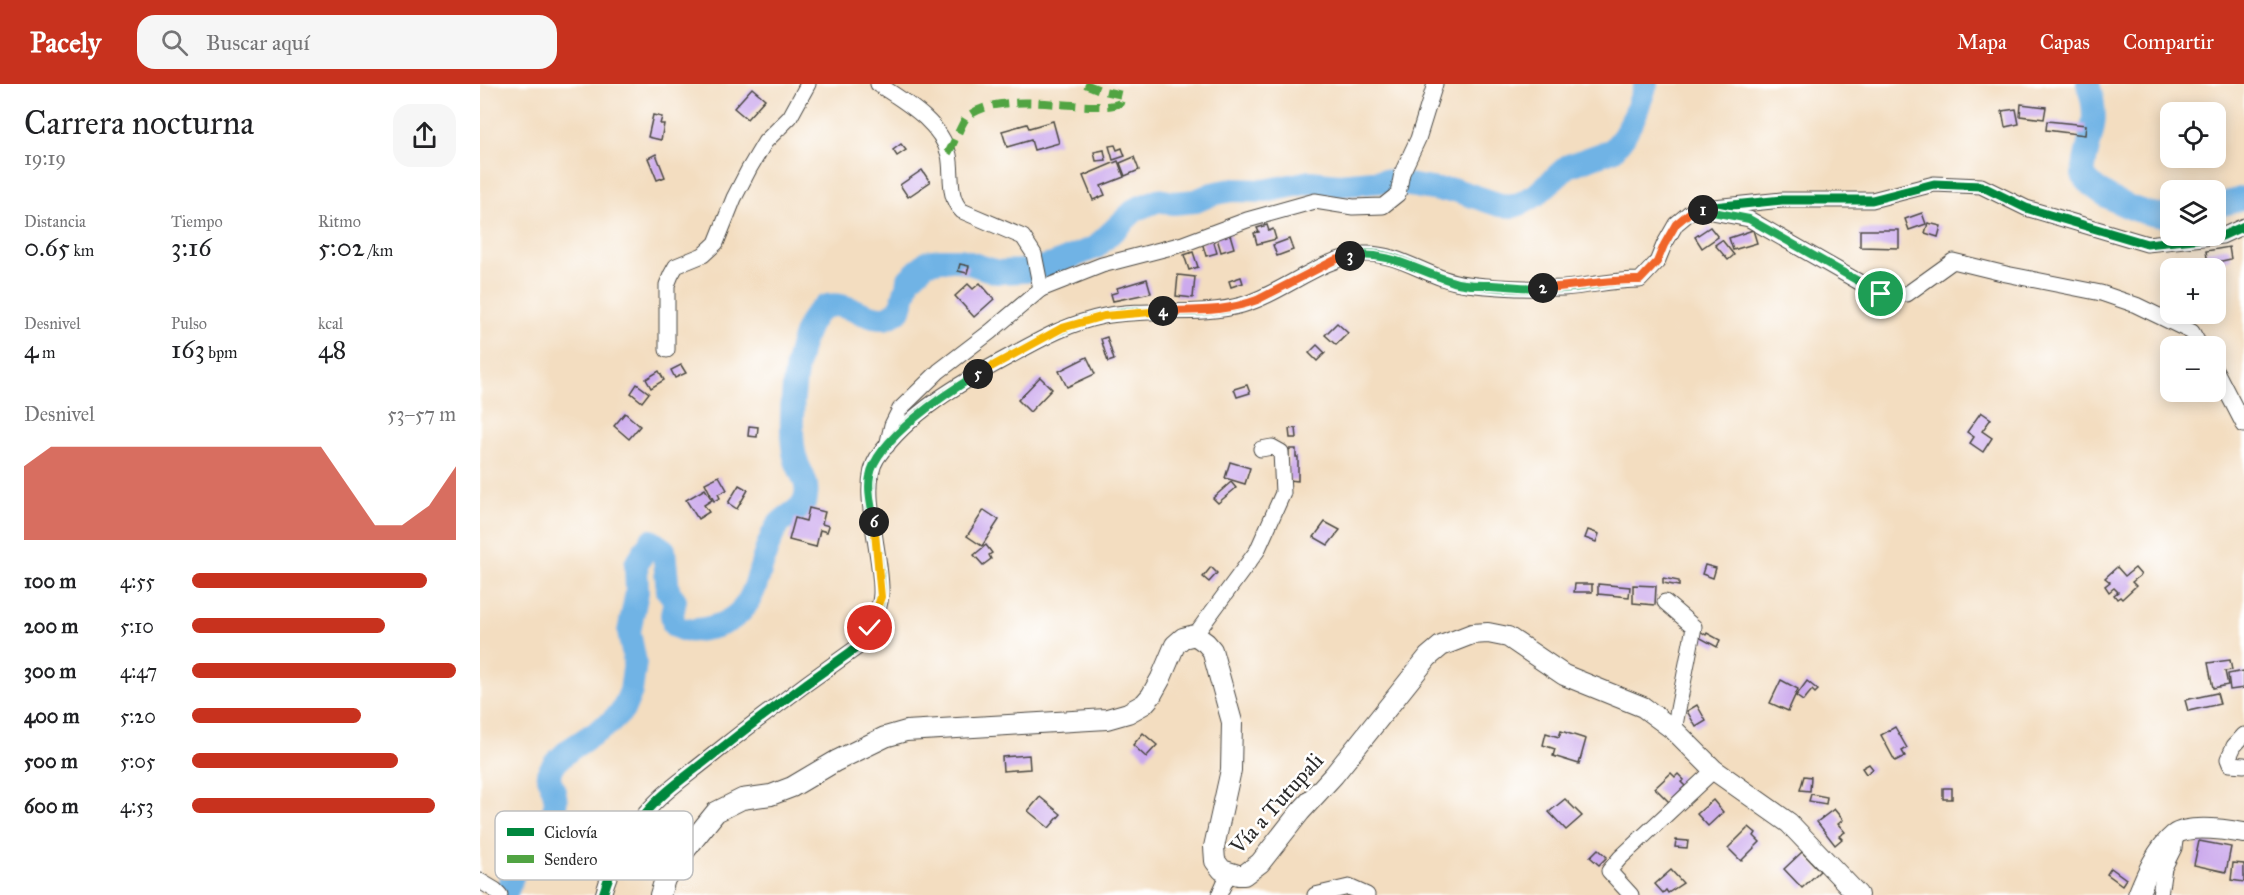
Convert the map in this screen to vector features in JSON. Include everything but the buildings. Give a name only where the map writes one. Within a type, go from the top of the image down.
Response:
[{"type":"street","points":[[667,350],[667,285],[671,275],[676,266],[703,255],[716,243],[734,198],[749,169],[765,142],[790,117],[808,84]]},
{"type":"street","points":[[878,84],[916,109],[938,133],[948,153],[953,199],[957,207],[1023,237],[1034,254],[1040,283]]},
{"type":"street","points":[[886,446],[891,425],[900,409],[939,371],[1040,283],[1184,244],[1247,220],[1315,201],[1353,207],[1383,206],[1398,194],[1400,181],[1418,139],[1435,84]]},
{"type":"street","points":[[647,811],[751,724],[859,646],[870,628],[881,597],[869,490],[870,474],[875,461],[886,446],[918,415],[953,389],[1062,328],[1104,316],[1137,312],[1226,309],[1257,300],[1335,260],[1367,254],[1412,265],[1452,282],[1467,284],[1520,288],[1566,288],[1616,280],[1640,280],[1657,262],[1676,224],[1694,209],[1782,200],[1872,200],[1934,183],[1981,186],[2026,208],[2147,244],[2222,236],[2244,226]]},
{"type":"street","points":[[1694,209],[1749,219],[1881,294],[1907,294],[1953,261],[2101,293],[2136,305],[2192,332],[2194,336]]},
{"type":"street","points":[[2226,391],[2244,425]]},
{"type":"street","points":[[693,840],[716,812],[728,804],[742,799],[771,795],[792,787],[871,743],[906,731],[1107,719],[1128,713],[1144,704],[1151,696],[1175,645],[1183,638],[1195,635],[1257,551],[1283,493],[1281,452],[1272,447],[1261,449]]},
{"type":"street","points":[[1665,602],[1694,627],[1674,730]]},
{"type":"street","name":"Vía a Tutupali","points":[[1195,635],[1212,650],[1232,722],[1231,770],[1214,847],[1215,861],[1222,870],[1229,873],[1244,875],[1255,868],[1300,812],[1334,775],[1428,657],[1441,646],[1472,634],[1488,633],[1508,637],[1564,675],[1643,707],[1674,730],[1714,770],[1789,823],[1858,895]]},
{"type":"street","points":[[2244,735],[2234,746],[2228,759],[2230,764],[2244,765]]},
{"type":"street","points":[[1631,895],[1609,871],[1714,770]]},
{"type":"street","points":[[2138,895],[2156,856],[2176,834],[2200,828],[2244,833]]},
{"type":"street","points":[[2160,895],[2164,868],[2174,848],[2176,834]]},
{"type":"street","points":[[1219,895],[1229,873]]},
{"type":"street","points":[[603,895],[607,880]]},
{"type":"street","points":[[660,895],[665,880]]},
{"type":"street","points":[[480,881],[497,892]]},
{"type":"street","points":[[1315,895],[1349,887],[1367,895]]},
{"type":"waterway","points":[[554,811],[555,798],[548,774],[554,764],[569,750],[610,723],[623,710],[631,691],[635,662],[629,632],[637,592],[636,564],[651,541],[664,550],[668,591],[675,600],[672,615],[674,625],[688,630],[704,629],[723,623],[737,615],[747,603],[754,590],[776,528],[804,501],[807,491],[795,457],[792,403],[798,359],[810,323],[819,311],[834,305],[876,318],[888,317],[900,310],[909,279],[927,262],[960,260],[997,272],[1025,271],[1052,265],[1096,247],[1136,209],[1159,200],[1173,203],[1196,201],[1212,194],[1232,190],[1265,191],[1310,182],[1339,185],[1384,181],[1438,190],[1455,190],[1500,205],[1513,206],[1536,195],[1568,166],[1613,150],[1624,136],[1635,115],[1646,84]]},
{"type":"waterway","points":[[2088,84],[2094,121],[2083,175],[2099,191],[2110,198],[2135,209],[2160,215]]},
{"type":"waterway","points":[[2226,203],[2244,198]]},
{"type":"waterway","points":[[504,895],[511,880]]},
{"type":"marked path","points":[[948,153],[967,117],[994,105],[1027,102],[1104,106],[1120,103],[1122,95],[1085,84]]},
{"type":"cycle path","points":[[648,811],[681,780],[761,717],[859,646],[879,608],[881,579],[870,504],[870,486],[877,458],[890,441],[920,412],[955,388],[1067,327],[1121,313],[1226,309],[1257,300],[1332,262],[1364,254],[1390,257],[1441,278],[1479,285],[1564,288],[1640,280],[1657,262],[1676,224],[1694,209],[1782,200],[1872,200],[1934,184],[1981,186],[2026,208],[2147,244],[2222,236],[2244,226]]},
{"type":"cycle path","points":[[603,895],[608,880]]},
{"type":"route","points":[[870,628],[881,597],[869,490],[870,474],[875,461],[886,446],[918,415],[953,389],[1062,328],[1104,316],[1148,310],[1226,309],[1243,305],[1335,260],[1367,254],[1412,265],[1452,282],[1467,284],[1520,288],[1566,288],[1616,280],[1640,280],[1657,262],[1676,224],[1694,209],[1749,219],[1881,294]]}]
